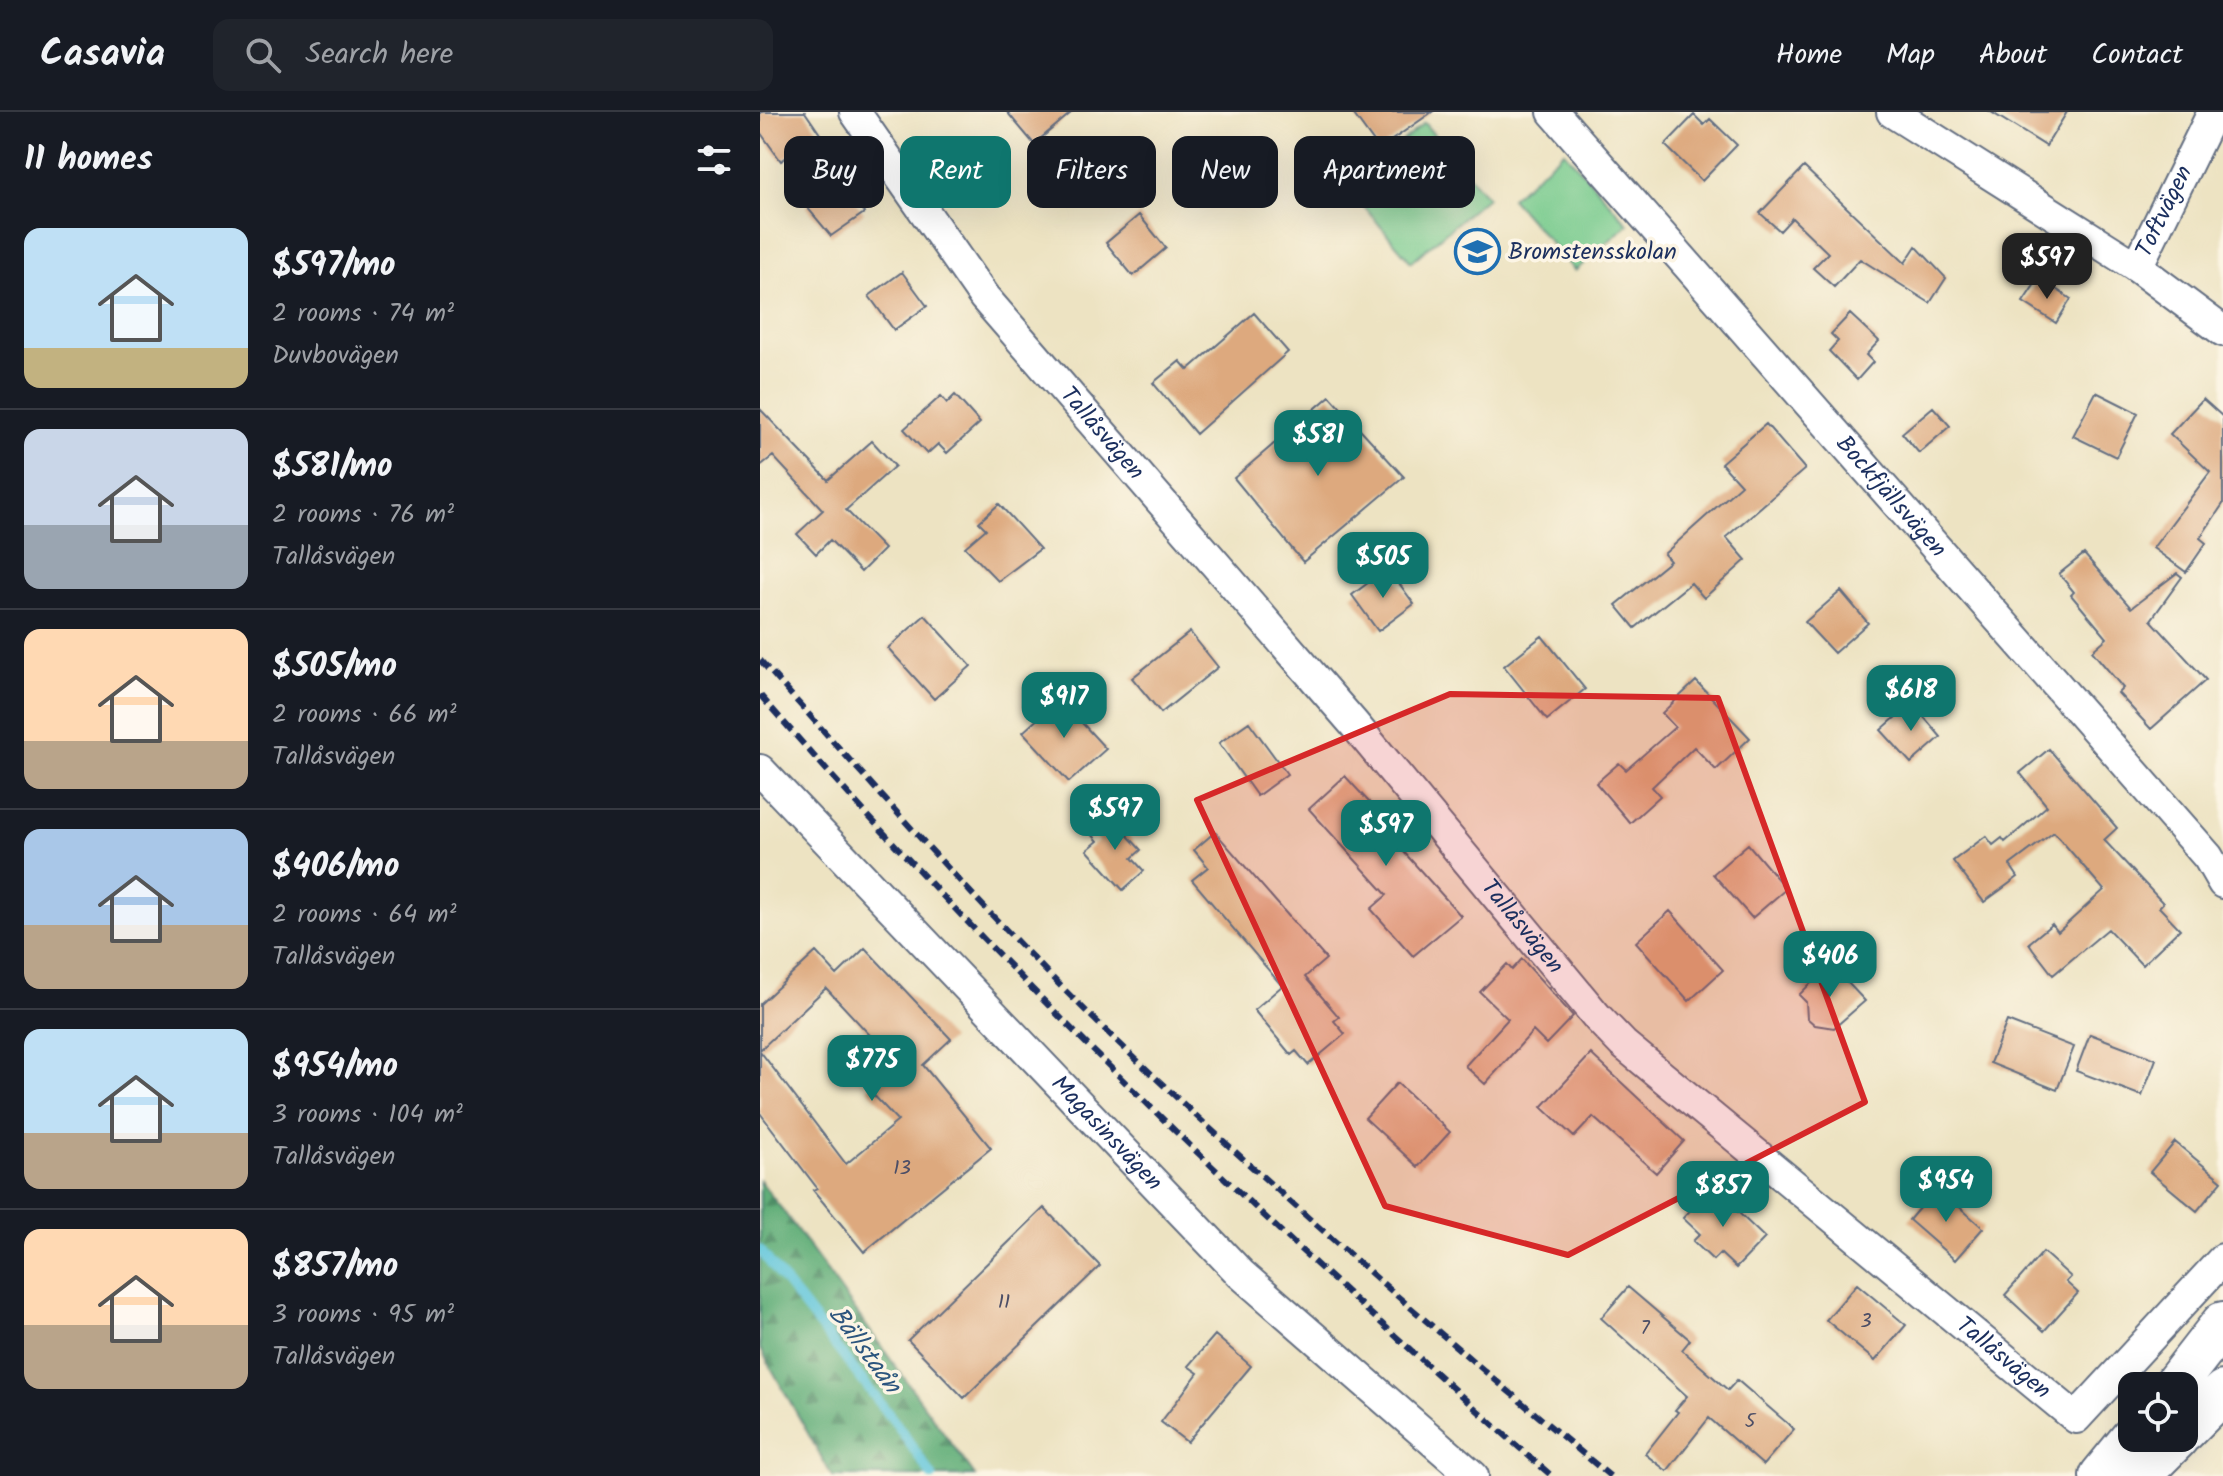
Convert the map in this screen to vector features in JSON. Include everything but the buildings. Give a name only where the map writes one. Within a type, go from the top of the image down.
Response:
[{"type":"street","name":"Tallåsvägen","points":[[855,112],[984,297],[1354,724],[1623,1044],[2076,1418],[2223,1259]]},
{"type":"street","name":"Bockfjällsvägen","points":[[1553,112],[2208,857],[2223,883]]},
{"type":"street","points":[[1892,112],[2137,267],[2223,331]]},
{"type":"street","name":"Toftvägen","points":[[2137,267],[2213,112]]},
{"type":"street","name":"Magasinsvägen","points":[[760,770],[1241,1274],[1473,1476]]},
{"type":"street","points":[[2185,1372],[2223,1323]]},
{"type":"street","points":[[2198,1417],[2223,1392]]},
{"type":"street","points":[[2101,1476],[2121,1452]]},
{"type":"street","points":[[2139,1476],[2163,1452]]},
{"type":"highlighted area","points":[[1450,694],[1718,698],[1865,1102],[1568,1255],[1385,1206],[1197,800]]},
{"type":"green space","points":[[1424,123],[1435,136],[1409,136]]},
{"type":"green space","points":[[1564,151],[1628,224],[1575,271],[1511,198]]},
{"type":"green space","points":[[1475,183],[1487,197],[1475,207]]},
{"type":"green space","points":[[1365,208],[1474,208],[1411,262]]},
{"type":"green space","points":[[760,1181],[975,1476],[832,1476],[760,1348]]},
{"type":"waterway","name":"Bällstaån","points":[[760,1250],[898,1426],[932,1476]]},
{"type":"railway","points":[[760,660],[981,904],[1120,1044],[1361,1264],[1610,1476]]},
{"type":"railway","points":[[760,695],[910,861],[1145,1101],[1307,1255],[1552,1476]]},
{"type":"place","name":"Bromstensskolan","points":[[1477,252]]}]
